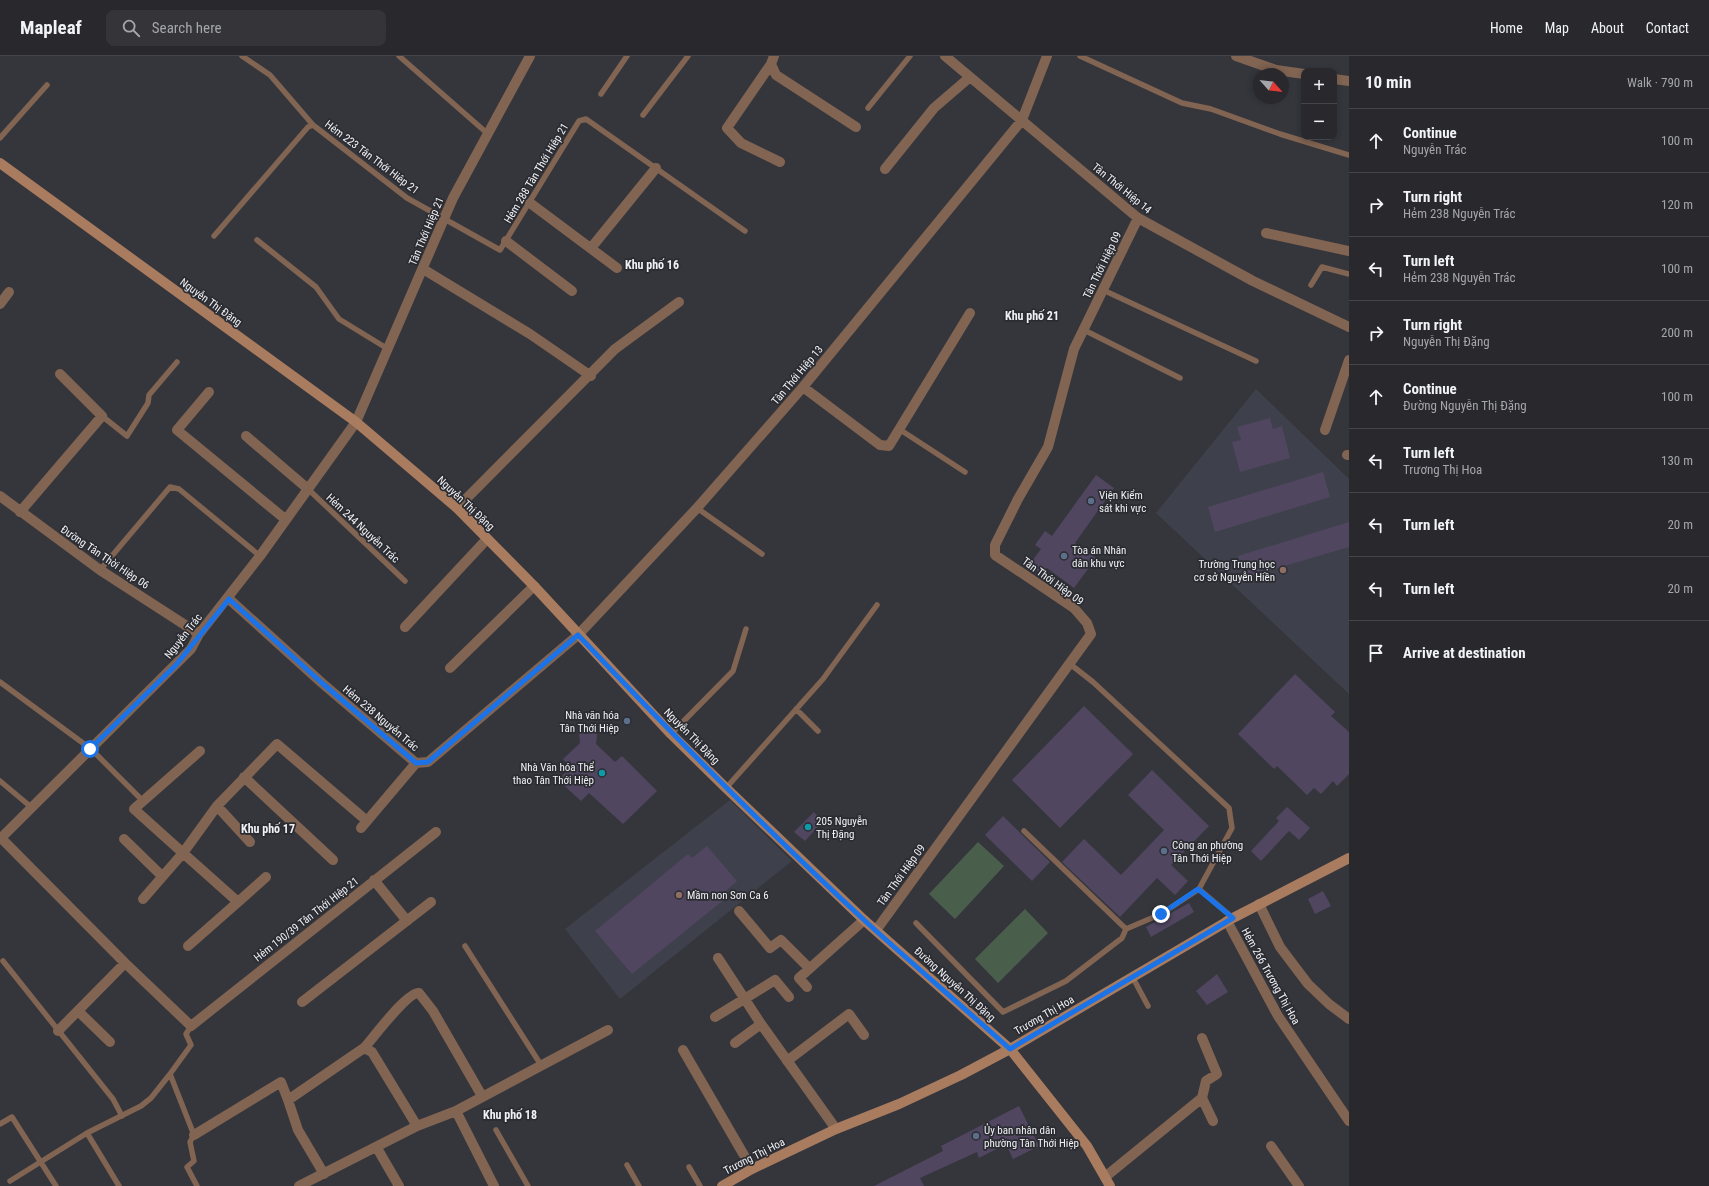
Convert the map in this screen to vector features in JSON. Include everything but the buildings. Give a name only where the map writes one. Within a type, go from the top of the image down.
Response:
[{"type":"street","name":"Tân Thới Hiệp 21","points":[[356,422],[453,198],[530,56]]},
{"type":"street","name":"Tân Thới Hiệp 14","points":[[944,56],[1138,218],[1253,281],[1349,327]]},
{"type":"street","name":"Tân Thới Hiệp 13","points":[[578,635],[696,508],[802,388],[1022,120],[1047,56]]},
{"type":"street","points":[[1236,56],[1276,70],[1301,74]]},
{"type":"street","points":[[773,60],[776,75],[856,127]]},
{"type":"street","points":[[773,60],[727,128],[741,143],[780,162]]},
{"type":"street","points":[[885,169],[934,108],[970,77]]},
{"type":"street","points":[[1337,79],[1349,81]]},
{"type":"street","name":"Nguyễn Thị Đặng","points":[[0,164],[356,422],[457,508],[534,586],[671,734],[864,920]]},
{"type":"street","points":[[591,248],[656,168]]},
{"type":"street","points":[[530,203],[617,268]]},
{"type":"street","name":"Tân Thới Hiệp 09","points":[[876,929],[1091,634],[1087,623],[1074,608],[996,555],[995,545],[1018,499],[1048,447],[1074,349],[1138,218]]},
{"type":"street","points":[[1266,233],[1349,250]]},
{"type":"street","points":[[506,241],[572,291]]},
{"type":"street","points":[[423,269],[530,334],[591,376]]},
{"type":"street","points":[[0,304],[9,292]]},
{"type":"street","points":[[457,508],[591,376],[616,349],[679,302]]},
{"type":"street","points":[[802,388],[880,444],[888,446],[970,313]]},
{"type":"street","points":[[1325,430],[1349,360]]},
{"type":"street","points":[[20,512],[102,416],[60,374]]},
{"type":"street","points":[[209,392],[177,430],[285,519]]},
{"type":"street","name":"Nguyễn Trác","points":[[0,839],[176,665],[191,648],[199,634],[229,599],[356,422]]},
{"type":"street","points":[[246,436],[308,489]]},
{"type":"street","name":"Đường Tân Thời Hiệp 06","points":[[0,496],[100,570],[199,634]]},
{"type":"street","points":[[405,627],[487,539]]},
{"type":"street","points":[[450,668],[534,586]]},
{"type":"street","name":"Hẻm 238 Nguyễn Trác","points":[[229,599],[322,683],[416,763],[428,762],[578,635]]},
{"type":"street","points":[[143,899],[183,853],[217,806],[277,744],[364,825],[416,763]]},
{"type":"street","points":[[200,751],[134,809],[238,902]]},
{"type":"street","points":[[244,777],[333,860]]},
{"type":"street","points":[[217,806],[250,842]]},
{"type":"street","name":"Hẻm 190/39 Tân Thới Hiệp 21","points":[[191,1026],[436,832]]},
{"type":"street","points":[[0,839],[191,1026]]},
{"type":"street","points":[[124,839],[162,876]]},
{"type":"street","name":"Trương Thị Hoa","points":[[722,1186],[752,1169],[836,1129],[899,1104],[961,1075],[1010,1049],[1230,920],[1349,858]]},
{"type":"street","points":[[188,946],[266,876]]},
{"type":"street","points":[[374,880],[407,921]]},
{"type":"street","points":[[302,1002],[431,902]]},
{"type":"street","points":[[1259,904],[1280,947],[1308,984],[1349,1020]]},
{"type":"street","points":[[739,911],[770,948],[781,940],[809,968]]},
{"type":"street","points":[[807,987],[799,978],[864,920]]},
{"type":"street","name":"Đường Nguyễn Thị Đặng","points":[[864,920],[876,929],[1010,1049],[1087,1146],[1108,1182]]},
{"type":"street","name":"Hẻm 266 Trương Thị Hoa","points":[[1230,920],[1278,1016],[1349,1121]]},
{"type":"street","points":[[718,958],[760,1024],[836,1129]]},
{"type":"street","points":[[58,1031],[125,963]]},
{"type":"street","points":[[715,1017],[775,980],[789,997]]},
{"type":"street","points":[[288,1100],[364,1048],[402,1004],[413,995],[419,993],[433,1011],[482,1096]]},
{"type":"street","points":[[78,1011],[110,1042]]},
{"type":"street","points":[[787,1061],[849,1014],[864,1035]]},
{"type":"street","points":[[735,1043],[760,1024]]},
{"type":"street","points":[[299,1186],[377,1148],[417,1126],[456,1110],[608,1030]]},
{"type":"street","points":[[1108,1182],[1202,1098],[1206,1081],[1217,1074],[1202,1038]]},
{"type":"street","points":[[364,1048],[372,1052],[417,1126]]},
{"type":"street","points":[[683,1050],[752,1169]]},
{"type":"street","points":[[194,1135],[281,1082],[298,1130],[324,1174]]},
{"type":"street","points":[[1202,1098],[1213,1120]]},
{"type":"street","points":[[456,1110],[494,1186]]},
{"type":"street","points":[[1271,1146],[1299,1186]]},
{"type":"street","points":[[377,1148],[399,1186]]},
{"type":"lane","points":[[242,56],[270,75],[314,125]]},
{"type":"lane","points":[[399,56],[488,134]]},
{"type":"lane","points":[[601,94],[627,56]]},
{"type":"lane","points":[[643,115],[688,56]]},
{"type":"lane","points":[[868,108],[910,56]]},
{"type":"lane","points":[[1080,56],[1182,103],[1211,109],[1280,134],[1349,155]]},
{"type":"lane","points":[[0,138],[47,85]]},
{"type":"lane","name":"Hẻm 288 Tân Thới Hiêp 21","points":[[444,220],[500,250],[582,119],[590,120],[745,231]]},
{"type":"lane","name":"Hẻm 223 Tân Thới Hiêp 21","points":[[214,236],[308,127],[314,125],[407,198],[444,220]]},
{"type":"lane","points":[[257,240],[316,287],[339,319],[388,349]]},
{"type":"lane","points":[[1311,285],[1322,267],[1349,274]]},
{"type":"lane","points":[[1103,290],[1256,361]]},
{"type":"lane","points":[[1084,330],[1180,378]]},
{"type":"lane","points":[[102,416],[127,436],[148,403],[149,395],[177,362]]},
{"type":"lane","points":[[899,429],[964,472]]},
{"type":"lane","points":[[100,570],[170,487],[179,489],[260,556]]},
{"type":"lane","name":"Hẻm 244 Nguyễn Trác","points":[[308,489],[405,581]]},
{"type":"lane","points":[[696,508],[762,554]]},
{"type":"lane","points":[[726,788],[823,678],[877,605]]},
{"type":"lane","points":[[671,734],[733,671],[746,629]]},
{"type":"lane","points":[[916,923],[1004,1012],[1066,981],[1122,938],[1126,930],[1161,914],[1198,889],[1232,828],[1229,808],[1093,682],[1070,664]]},
{"type":"lane","points":[[0,682],[90,749],[143,801]]},
{"type":"lane","points":[[796,709],[818,731]]},
{"type":"lane","points":[[0,781],[31,808]]},
{"type":"lane","points":[[1024,831],[1126,930]]},
{"type":"lane","points":[[1198,889],[1230,920]]},
{"type":"lane","points":[[466,946],[541,1065]]},
{"type":"lane","points":[[3,961],[113,1099],[122,1116]]},
{"type":"lane","points":[[1133,978],[1148,1006]]},
{"type":"lane","points":[[10,1181],[87,1133],[122,1116],[151,1098],[191,1045],[186,1034],[191,1026]]},
{"type":"lane","points":[[170,1074],[194,1135],[190,1142],[194,1161],[187,1167],[197,1186]]},
{"type":"lane","points":[[0,1124],[12,1117],[56,1186]]},
{"type":"lane","points":[[496,1130],[528,1186]]},
{"type":"lane","points":[[87,1133],[119,1186]]},
{"type":"lane","points":[[628,1165],[639,1186]]},
{"type":"lane","points":[[689,1167],[700,1186]]},
{"type":"shaded area","name":"Trường Trung học cơ sở Nguyễn Hiền","points":[[1256,389],[1349,479],[1349,694],[1156,513]]},
{"type":"shaded area","name":"Mầm non Sơn Ca 6","points":[[730,800],[792,861],[620,999],[565,929]]},
{"type":"green space","points":[[978,842],[1004,866],[955,919],[929,894]]},
{"type":"green space","points":[[1025,909],[1048,933],[998,983],[975,959]]},
{"type":"place","name":"Viện Kiểm sát khi vực","points":[[1091,501]]},
{"type":"place","name":"Tòa án Nhân dân khu vực","points":[[1064,556]]},
{"type":"place","name":"Trường Trung học cơ sở Nguyễn Hiền","points":[[1283,570]]},
{"type":"place","name":"Nhà văn hóa Tân Thới Hiệp","points":[[627,721]]},
{"type":"place","name":"Nhà Văn hóa Thể thao Tân Thới Hiệp","points":[[602,773]]},
{"type":"place","name":"205 Nguyễn Thị Đặng","points":[[808,827]]},
{"type":"place","name":"Công an phường Tân Thới Hiệp","points":[[1164,851]]},
{"type":"place","name":"Mầm non Sơn Ca 6","points":[[679,895]]},
{"type":"place","name":"Ủy ban nhân dân phường Tân Thới Hiệp","points":[[976,1136]]},
{"type":"district","name":"Khu phố 16","points":[[652,265]]},
{"type":"district","name":"Khu phố 21","points":[[1032,316]]},
{"type":"district","name":"Khu phố 17","points":[[268,829]]},
{"type":"district","name":"Khu phố 18","points":[[510,1115]]},
{"type":"route","points":[[90,749],[176,665],[191,648],[199,634],[229,599],[322,683],[416,763],[428,762],[512,689],[578,635],[671,734],[726,788],[864,920],[876,929],[1010,1049],[1233,918],[1198,889],[1161,914]]}]
